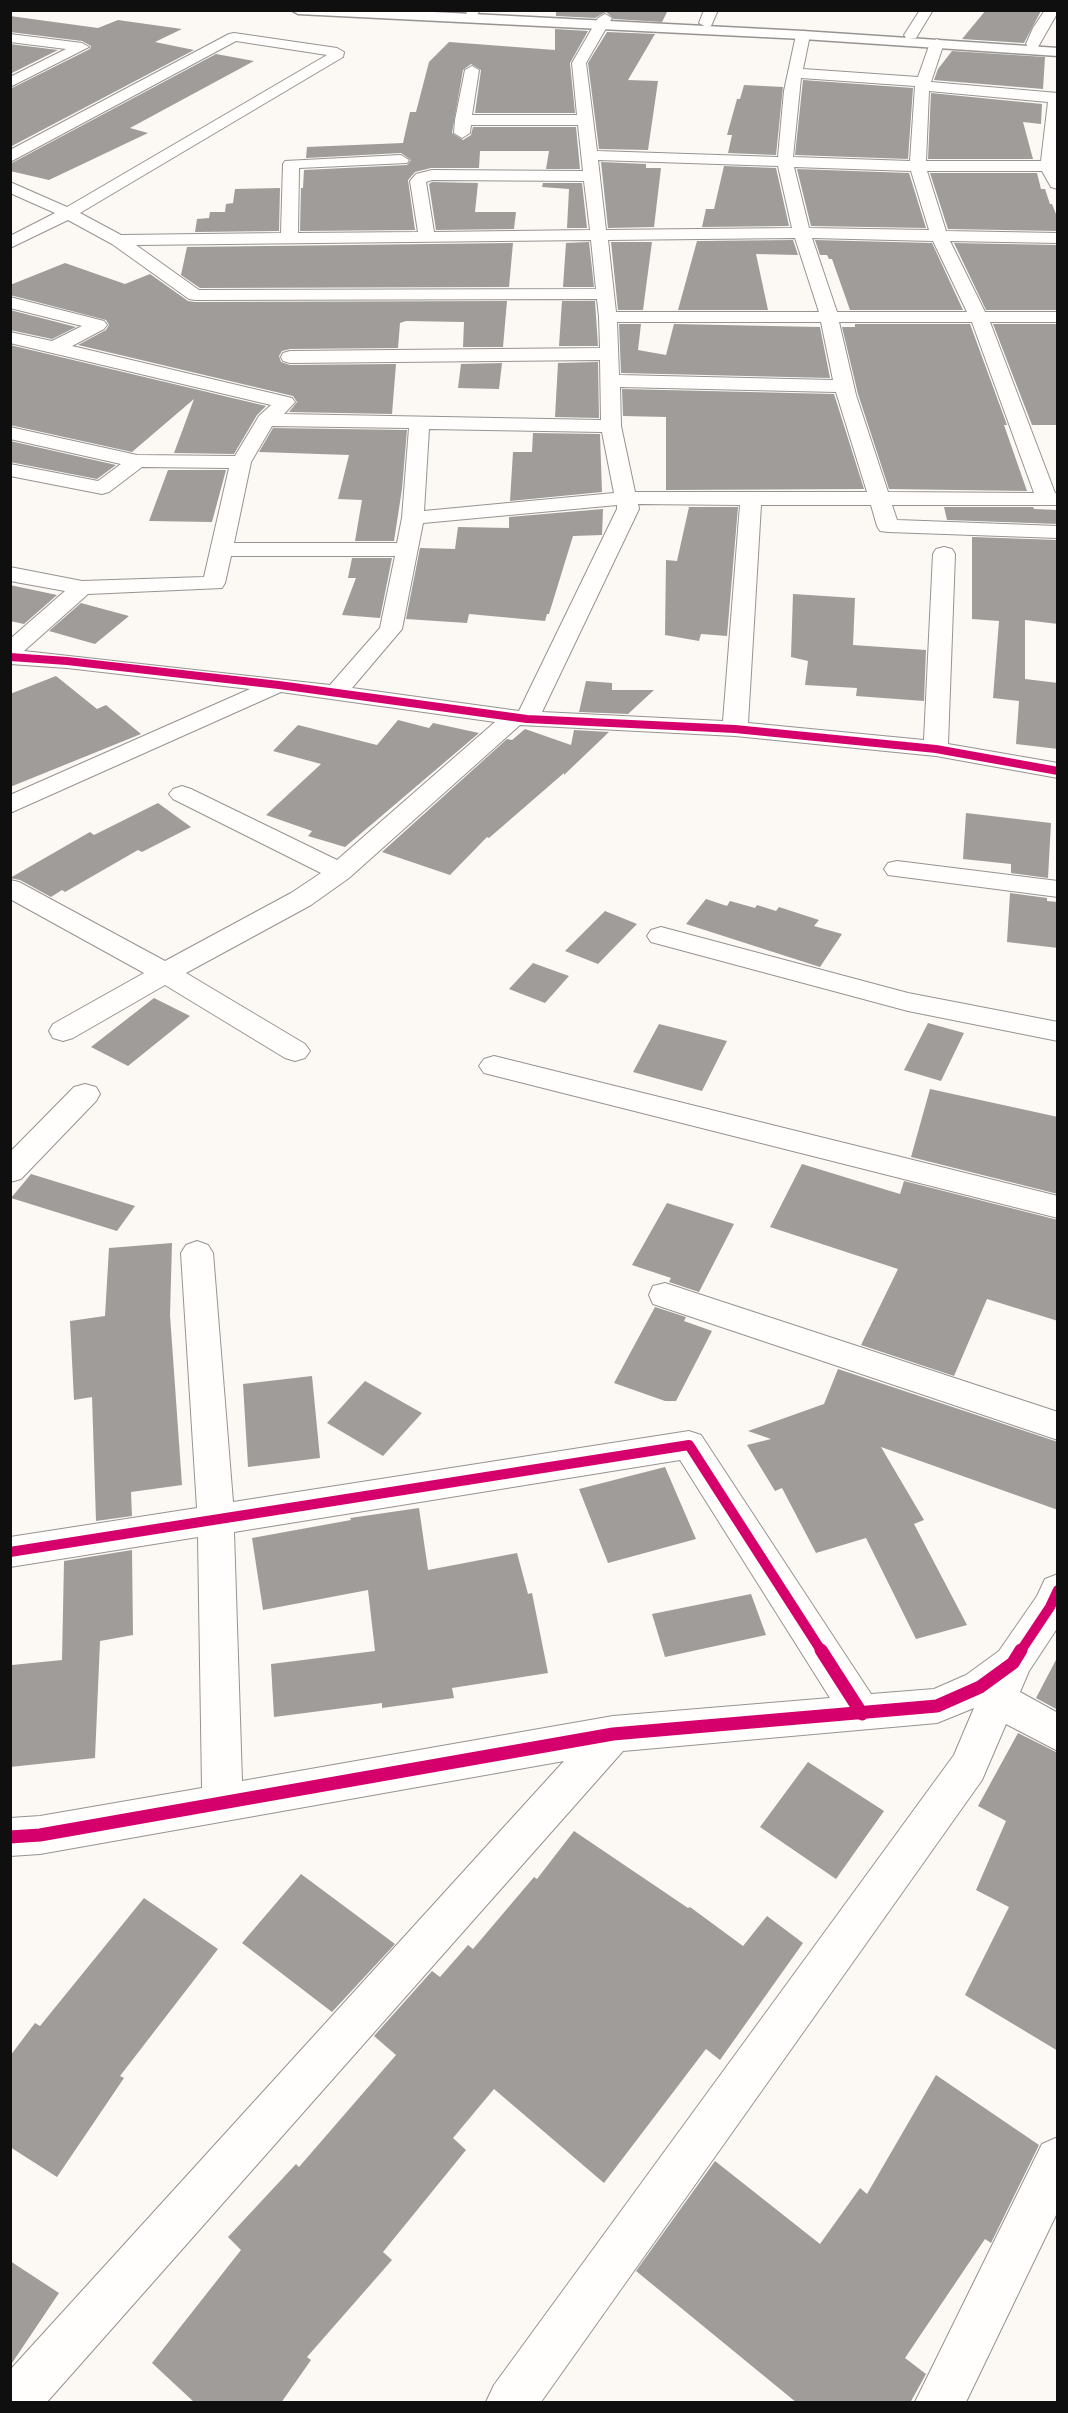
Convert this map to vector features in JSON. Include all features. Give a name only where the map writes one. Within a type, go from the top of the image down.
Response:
[{"type":"street","points":[[298,10],[604,21],[709,17],[1058,46]]},
{"type":"street","points":[[432,10],[1058,52]]},
{"type":"street","points":[[911,35],[927,10]]},
{"type":"street","points":[[1033,44],[1052,10]]},
{"type":"street","points":[[63,1031],[301,899],[340,872],[521,719],[628,509],[611,426],[608,317],[579,63],[604,21]]},
{"type":"street","points":[[803,35],[790,91],[785,163],[802,234],[829,316],[844,386],[888,526],[1058,532]]},
{"type":"street","points":[[10,157],[234,37],[338,52],[68,213],[10,243]]},
{"type":"street","points":[[10,39],[82,47],[10,83]]},
{"type":"street","points":[[413,518],[626,498],[1052,499],[979,317],[939,236],[918,166],[923,84],[937,43]]},
{"type":"street","points":[[472,70],[463,127],[584,120]]},
{"type":"street","points":[[795,72],[1057,98],[1053,166],[1058,185]]},
{"type":"street","points":[[588,155],[785,163],[1053,166]]},
{"type":"street","points":[[289,239],[291,164],[401,160]]},
{"type":"street","points":[[427,238],[418,181],[422,177],[432,175],[591,176]]},
{"type":"street","points":[[10,187],[68,213],[118,240],[195,295],[605,294]]},
{"type":"street","points":[[118,240],[802,234],[1058,238]]},
{"type":"street","points":[[10,302],[98,325],[56,347]]},
{"type":"street","points":[[608,317],[1058,317]]},
{"type":"street","points":[[10,337],[285,402],[266,420],[241,462],[214,583],[82,588],[10,574]]},
{"type":"street","points":[[290,357],[610,354]]},
{"type":"street","points":[[611,381],[844,386]]},
{"type":"street","points":[[266,420],[418,425],[611,426]]},
{"type":"street","points":[[336,692],[391,629],[413,518],[418,425]]},
{"type":"street","points":[[10,433],[137,461],[241,462]]},
{"type":"street","points":[[10,470],[102,488],[137,461]]},
{"type":"street","points":[[735,729],[751,498]]},
{"type":"street","points":[[222,549],[407,550]]},
{"type":"street","points":[[936,749],[944,554]]},
{"type":"street","points":[[10,651],[82,588]]},
{"type":"street","points":[[10,657],[67,661],[279,685],[521,719],[735,729],[936,749],[1058,771]]},
{"type":"street","points":[[10,681],[67,661]]},
{"type":"street","points":[[10,805],[279,685]]},
{"type":"street","points":[[182,794],[340,872]]},
{"type":"street","points":[[897,870],[1058,889]]},
{"type":"street","points":[[10,888],[165,973],[295,1051]]},
{"type":"street","points":[[661,936],[908,1002],[1058,1032]]},
{"type":"street","points":[[494,1066],[1058,1207]]},
{"type":"street","points":[[10,1171],[85,1094]]},
{"type":"street","points":[[197,1253],[216,1520],[222,1802]]},
{"type":"street","points":[[665,1295],[1058,1426]]},
{"type":"street","points":[[10,1552],[688,1445],[861,1714]]},
{"type":"street","points":[[512,2403],[968,1767],[1005,1681],[1058,1590]]},
{"type":"street","points":[[10,1837],[40,1835],[613,1734],[937,1706],[980,1687],[1005,1681]]},
{"type":"street","points":[[1005,1681],[1058,1733]]},
{"type":"street","points":[[15,2397],[613,1734]]},
{"type":"street","points":[[940,2403],[1058,2160]]},
{"type":"building","points":[[556,10],[668,10],[662,22],[614,19],[606,12],[595,18],[556,16]]},
{"type":"building","points":[[986,10],[1041,11],[1024,43],[962,39]]},
{"type":"building","points":[[10,16],[98,28],[118,20],[182,29],[155,42],[194,50],[10,147],[10,89],[90,49],[91,46],[82,41],[10,32]]},
{"type":"building","points":[[555,29],[588,31],[570,63],[575,113],[475,113],[481,70],[471,64],[463,70],[452,133],[463,140],[471,135],[473,127],[576,127],[580,169],[546,169],[549,151],[480,151],[479,168],[431,168],[415,172],[408,180],[415,230],[300,231],[301,188],[303,188],[304,170],[407,165],[411,160],[401,153],[306,158],[307,147],[403,143],[410,112],[416,112],[429,62],[449,42],[555,50]]},
{"type":"building","points":[[607,32],[655,34],[628,80],[658,81],[648,150],[599,149],[588,63]]},
{"type":"building","points":[[10,44],[58,50],[10,74]]},
{"type":"building","points":[[952,51],[1045,57],[1043,89],[934,80],[938,69]]},
{"type":"building","points":[[216,54],[254,61],[130,128],[148,133],[49,180],[10,171],[10,164]]},
{"type":"building","points":[[803,80],[913,88],[908,159],[795,155]]},
{"type":"building","points":[[744,85],[783,87],[776,155],[728,153],[732,135],[727,135],[737,99],[740,99]]},
{"type":"building","points":[[931,93],[1042,104],[1041,124],[1023,122],[1033,159],[928,159]]},
{"type":"building","points":[[601,162],[646,164],[646,168],[661,168],[654,227],[608,228]]},
{"type":"building","points":[[724,166],[776,168],[789,226],[702,227],[706,209],[714,209]]},
{"type":"building","points":[[797,169],[909,173],[926,228],[811,226]]},
{"type":"building","points":[[930,173],[1037,173],[1041,189],[1045,189],[1058,219],[1058,231],[948,229]]},
{"type":"building","points":[[432,182],[478,183],[475,212],[516,212],[514,229],[436,230],[429,184]]},
{"type":"building","points":[[543,183],[582,183],[587,228],[567,228],[569,189],[542,187]]},
{"type":"building","points":[[280,188],[279,231],[195,232],[197,219],[209,218],[210,212],[225,212],[226,204],[233,203],[235,189]]},
{"type":"building","points":[[793,240],[798,255],[756,254],[768,310],[678,310],[697,241]]},
{"type":"building","points":[[815,240],[932,243],[963,310],[850,310],[832,259],[829,259],[827,255],[820,255]]},
{"type":"building","points":[[589,242],[594,287],[563,287],[566,243]]},
{"type":"building","points":[[611,242],[652,242],[643,310],[618,310]]},
{"type":"building","points":[[513,243],[509,287],[200,288],[181,275],[187,247]]},
{"type":"building","points":[[954,243],[1058,245],[1058,310],[986,310]]},
{"type":"building","points":[[65,263],[125,284],[150,274],[188,301],[195,302],[507,301],[503,347],[463,347],[464,322],[406,321],[400,323],[398,348],[282,351],[279,356],[281,362],[290,365],[396,364],[392,414],[289,412],[297,402],[293,396],[78,345],[106,330],[109,325],[106,320],[10,295],[10,285]]},
{"type":"building","points":[[562,301],[595,301],[598,346],[559,346]]},
{"type":"building","points":[[10,310],[76,327],[52,339],[10,330]]},
{"type":"building","points":[[619,324],[641,324],[638,350],[666,355],[674,324],[820,327],[830,378],[621,373]]},
{"type":"building","points":[[855,324],[970,324],[1007,425],[1004,425],[1027,491],[889,489],[858,394],[842,327],[855,327]]},
{"type":"building","points":[[993,324],[1058,324],[1058,425],[1032,425]]},
{"type":"building","points":[[10,345],[266,406],[257,415],[234,454],[174,453],[194,399],[132,452],[10,425]]},
{"type":"building","points":[[598,362],[599,418],[555,417],[558,363]]},
{"type":"building","points":[[502,363],[499,389],[458,388],[461,364]]},
{"type":"building","points":[[622,389],[834,394],[864,489],[666,490],[666,417],[623,416]]},
{"type":"building","points":[[273,428],[407,430],[402,489],[394,541],[355,541],[362,500],[338,499],[349,455],[259,452]]},
{"type":"building","points":[[533,433],[600,434],[602,492],[510,501],[513,452],[532,452]]},
{"type":"building","points":[[10,441],[116,465],[97,479],[10,462]]},
{"type":"building","points":[[168,470],[226,470],[212,522],[149,521]]},
{"type":"building","points":[[689,507],[738,507],[727,636],[701,634],[699,641],[665,635],[666,560],[677,561]]},
{"type":"building","points":[[944,507],[1033,507],[1034,509],[1058,510],[1058,524],[947,520]]},
{"type":"building","points":[[603,509],[602,535],[573,536],[545,621],[469,614],[467,623],[406,619],[420,548],[455,549],[458,527],[509,528],[509,517]]},
{"type":"building","points":[[972,537],[1058,540],[1058,624],[1025,620],[1025,679],[1058,683],[1058,749],[1016,744],[1019,701],[993,698],[999,621],[972,619]]},
{"type":"building","points":[[352,558],[392,558],[380,618],[342,615],[356,578],[348,578]]},
{"type":"building","points":[[10,585],[57,595],[24,624],[10,621]]},
{"type":"building","points":[[793,594],[855,598],[853,645],[926,650],[924,701],[856,696],[857,688],[805,685],[808,661],[791,657]]},
{"type":"building","points":[[81,603],[129,616],[95,644],[49,631]]},
{"type":"building","points":[[56,676],[97,709],[106,705],[141,734],[10,787],[10,694]]},
{"type":"building","points":[[586,681],[612,683],[612,690],[654,690],[628,714],[579,712]]},
{"type":"building","points":[[398,720],[429,728],[433,723],[479,733],[345,847],[308,836],[312,831],[266,815],[321,764],[273,751],[298,725],[377,745]]},
{"type":"building","points":[[525,729],[571,745],[574,730],[609,732],[564,775],[564,773],[489,838],[487,837],[450,875],[382,852],[507,739],[512,740]]},
{"type":"building","points":[[158,803],[191,827],[142,852],[138,850],[65,892],[62,890],[51,897],[20,880],[10,878],[90,832],[94,835]]},
{"type":"building","points":[[966,813],[1051,823],[1048,878],[1011,873],[1011,864],[963,859]]},
{"type":"building","points":[[1010,893],[1047,898],[1047,901],[1058,902],[1058,948],[1007,942]]},
{"type":"building","points":[[706,899],[727,906],[730,901],[755,908],[757,905],[776,911],[779,907],[819,920],[814,926],[842,934],[820,967],[686,924]]},
{"type":"building","points":[[605,911],[637,924],[598,964],[565,951]]},
{"type":"building","points":[[533,963],[569,976],[545,1003],[509,989]]},
{"type":"building","points":[[154,998],[190,1016],[128,1066],[91,1047]]},
{"type":"building","points":[[928,1023],[964,1033],[941,1081],[904,1070]]},
{"type":"building","points":[[659,1024],[727,1041],[702,1091],[633,1072]]},
{"type":"building","points":[[930,1089],[1058,1117],[1058,1194],[911,1157]]},
{"type":"building","points":[[802,1164],[900,1194],[904,1181],[1058,1220],[1058,1321],[987,1299],[954,1376],[861,1345],[898,1269],[770,1227]]},
{"type":"building","points":[[31,1174],[135,1206],[117,1231],[11,1198]]},
{"type":"building","points":[[667,1203],[734,1224],[699,1292],[669,1282],[671,1278],[632,1265]]},
{"type":"building","points":[[172,1243],[170,1315],[182,1485],[131,1492],[132,1516],[96,1521],[92,1397],[74,1400],[70,1321],[105,1316],[109,1248]]},
{"type":"building","points":[[655,1307],[686,1317],[684,1321],[712,1331],[676,1401],[665,1401],[614,1383]]},
{"type":"building","points":[[838,1369],[1058,1442],[1058,1510],[881,1447],[924,1520],[914,1524],[967,1625],[916,1639],[866,1538],[816,1553],[782,1488],[775,1491],[747,1445],[771,1439],[748,1431],[824,1404]]},
{"type":"building","points":[[312,1376],[320,1458],[248,1467],[243,1384]]},
{"type":"building","points":[[365,1381],[422,1413],[383,1456],[327,1423]]},
{"type":"building","points":[[665,1467],[696,1539],[608,1563],[579,1489]]},
{"type":"building","points":[[419,1508],[428,1570],[517,1553],[528,1594],[532,1593],[548,1673],[452,1688],[454,1698],[382,1708],[382,1703],[274,1717],[271,1664],[375,1651],[368,1590],[263,1610],[252,1538],[351,1520],[350,1518]]},
{"type":"building","points":[[132,1550],[133,1635],[100,1641],[95,1758],[10,1767],[12,1665],[62,1660],[64,1561]]},
{"type":"building","points":[[751,1594],[766,1635],[665,1657],[652,1614]]},
{"type":"building","points":[[1058,1656],[1058,1710],[1036,1698]]},
{"type":"building","points":[[1018,1733],[1058,1753],[1058,2051],[965,1995],[1009,1907],[976,1890],[1006,1821],[978,1806]]},
{"type":"building","points":[[808,1762],[884,1811],[836,1879],[760,1827]]},
{"type":"building","points":[[574,1831],[688,1908],[690,1907],[743,1946],[767,1916],[803,1943],[720,2060],[706,2049],[604,2183],[494,2089],[453,2138],[466,2150],[383,2252],[392,2260],[307,2357],[311,2360],[281,2403],[195,2403],[152,2363],[241,2250],[228,2237],[296,2164],[299,2167],[396,2055],[374,2036],[432,1971],[440,1977],[468,1945],[473,1949],[534,1877],[537,1879]]},
{"type":"building","points":[[301,1874],[395,1944],[332,2012],[242,1943]]},
{"type":"building","points":[[144,1898],[218,1949],[120,2076],[124,2078],[57,2177],[10,2147],[10,2056],[35,2023],[40,2026]]},
{"type":"building","points":[[936,2075],[1039,2145],[991,2243],[985,2239],[905,2358],[926,2374],[910,2403],[797,2403],[636,2271],[715,2161],[820,2244],[860,2188],[867,2194]]},
{"type":"building","points":[[10,2261],[59,2293],[10,2366]]},
{"type":"cycle path","points":[[10,657],[67,661],[279,685],[527,719],[735,729],[936,749],[1058,771]]},
{"type":"cycle path","points":[[10,1552],[689,1445],[862,1714]]},
{"type":"cycle path","points":[[10,1837],[40,1835],[613,1734],[937,1706],[980,1687],[1013,1663],[1050,1607],[1058,1590]]}]
